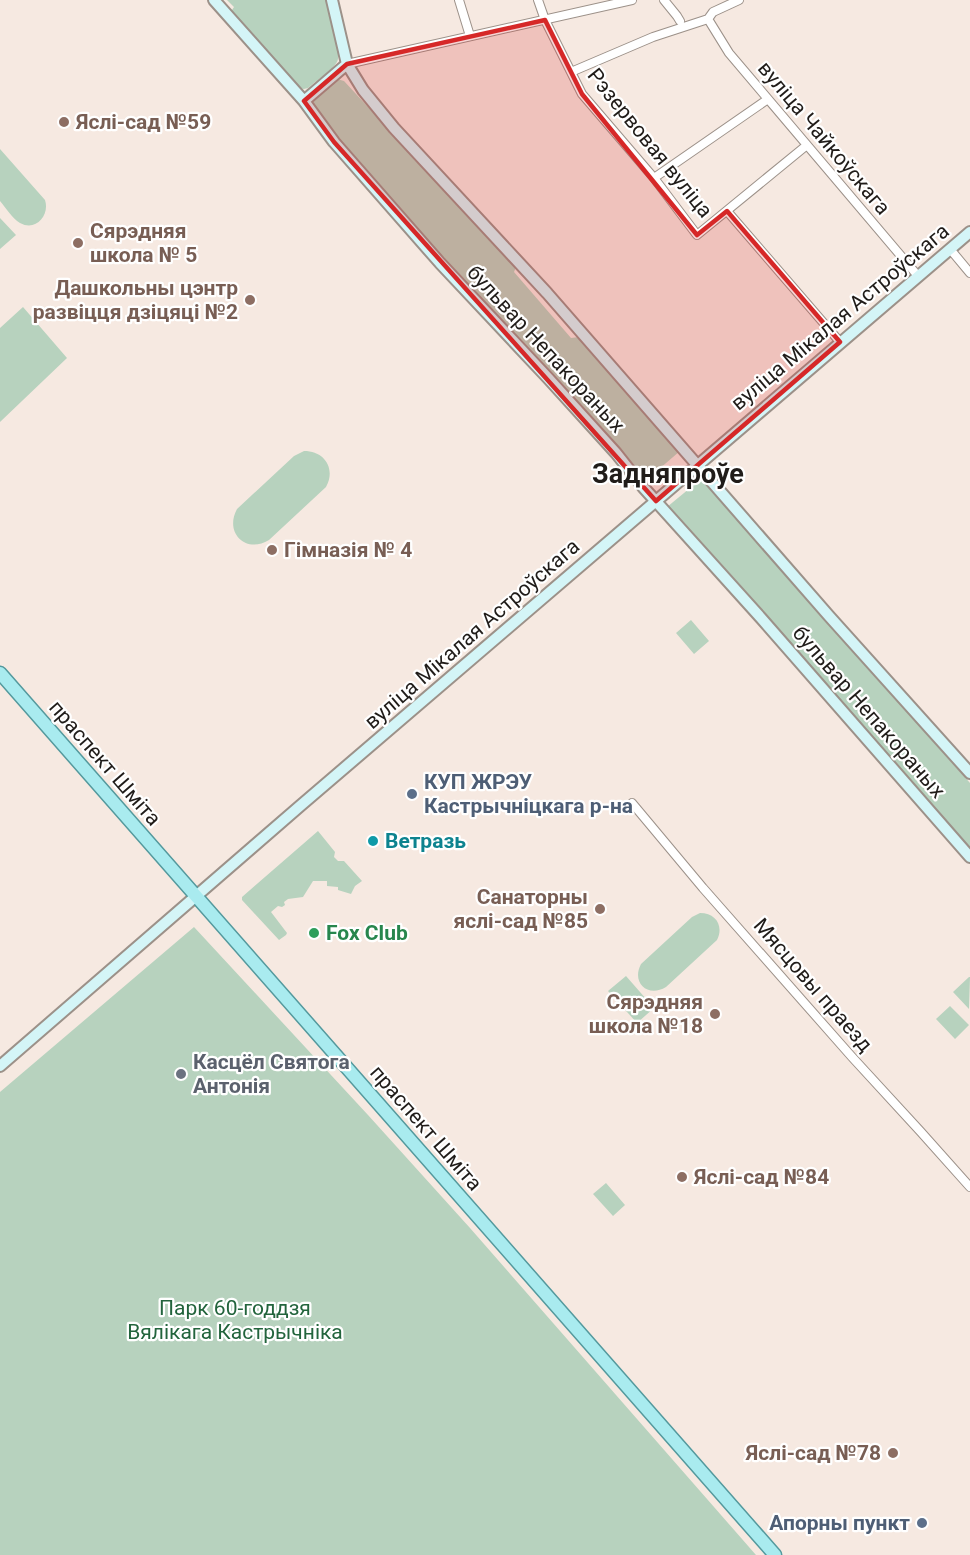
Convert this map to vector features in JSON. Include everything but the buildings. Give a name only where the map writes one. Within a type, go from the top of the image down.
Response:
[{"type":"main road","name":"бульвар Непакораных","points":[[214,0],[304,101],[334,142],[440,263],[616,453],[970,857]]},
{"type":"main road","name":"бульвар Непакораных","points":[[332,0],[347,64],[363,90],[394,128],[547,293],[822,608],[970,773]]},
{"type":"main road","points":[[304,101],[347,64]]},
{"type":"main road","name":"вуліца Мікалая Астроўскага","points":[[0,1066],[970,232]]},
{"type":"main road","name":"праспект Шміта","points":[[0,673],[775,1555]]},
{"type":"street","points":[[459,0],[470,36]]},
{"type":"street","name":"Рэзервовая вуліца","points":[[538,0],[545,20],[582,94],[654,178],[697,235],[727,211],[840,342]]},
{"type":"street","points":[[347,64],[632,0]]},
{"type":"street","points":[[664,0],[680,21]]},
{"type":"street","points":[[571,72],[653,38],[708,19],[712,12],[739,0]]},
{"type":"street","name":"вуліца Чайкоўскага","points":[[708,19],[729,53],[918,276]]},
{"type":"street","points":[[654,178],[768,99]]},
{"type":"street","points":[[727,211],[807,145]]},
{"type":"street","points":[[950,249],[970,273]]},
{"type":"street","name":"Мясцовы праезд","points":[[632,803],[707,893],[970,1187]]},
{"type":"highlighted area","points":[[545,20],[582,94],[697,235],[727,211],[840,342],[656,501],[334,142],[304,101],[347,64]]},
{"type":"green space","points":[[227,0],[327,0],[337,41],[337,62],[308,88],[297,88],[232,12],[234,7]]},
{"type":"green space","points":[[337,79],[344,81],[516,267],[514,272],[571,338],[579,337],[680,451],[644,482],[314,114],[312,105],[314,100]]},
{"type":"green space","points":[[0,149],[45,200],[44,216],[36,224],[20,223],[0,201]]},
{"type":"green space","points":[[0,218],[16,235],[0,249]]},
{"type":"green space","points":[[23,307],[67,358],[0,422],[0,328]]},
{"type":"green space","points":[[304,451],[318,454],[327,462],[330,474],[326,487],[269,540],[260,544],[245,543],[235,533],[233,526],[237,509],[294,456]]},
{"type":"green space","points":[[701,479],[970,783],[970,849],[667,507]]},
{"type":"green space","points":[[691,620],[709,641],[694,654],[676,633]]},
{"type":"green space","points":[[318,831],[335,852],[334,857],[338,861],[344,861],[362,881],[355,886],[351,894],[338,890],[338,887],[327,886],[327,881],[313,881],[303,897],[288,899],[284,902],[285,905],[278,906],[271,912],[287,933],[279,940],[242,900],[242,897]]},
{"type":"green space","points":[[700,913],[710,915],[717,921],[720,930],[717,940],[666,987],[653,991],[643,987],[638,977],[641,964],[692,917]]},
{"type":"green space","name":"Парк 60-годдзя Вялікага Кастрычніка","points":[[194,927],[470,1228],[756,1555],[0,1555],[0,1092]]},
{"type":"green space","points":[[626,976],[654,1008],[637,1023],[608,991]]},
{"type":"green space","points":[[970,977],[969,1009],[953,992]]},
{"type":"green space","points":[[950,1006],[969,1025],[955,1039],[936,1019]]},
{"type":"green space","points":[[606,1183],[625,1205],[613,1216],[593,1194]]},
{"type":"place","name":"Яслі-сад №59","points":[[64,122]]},
{"type":"place","name":"Сярэдняя школа № 5","points":[[78,243]]},
{"type":"place","name":"Дашкольны цэнтр развіцця дзіцяці №2","points":[[250,300]]},
{"type":"place","name":"Гімназія № 4","points":[[272,550]]},
{"type":"place","name":"КУП ЖРЭУ Кастрычніцкага р-на","points":[[412,794]]},
{"type":"place","name":"Ветразь","points":[[373,841]]},
{"type":"place","name":"Санаторны яслі-сад №85","points":[[600,909]]},
{"type":"place","name":"Fox Club","points":[[314,933]]},
{"type":"place","name":"Сярэдняя школа №18","points":[[715,1014]]},
{"type":"place","name":"Касцёл Святога Антонія","points":[[181,1074]]},
{"type":"place","name":"Яслі-сад №84","points":[[682,1177]]},
{"type":"place","name":"Яслі-сад №78","points":[[893,1453]]},
{"type":"place","name":"Апорны пункт","points":[[922,1523]]},
{"type":"district","name":"Задняпроўе","points":[[668,474]]}]
